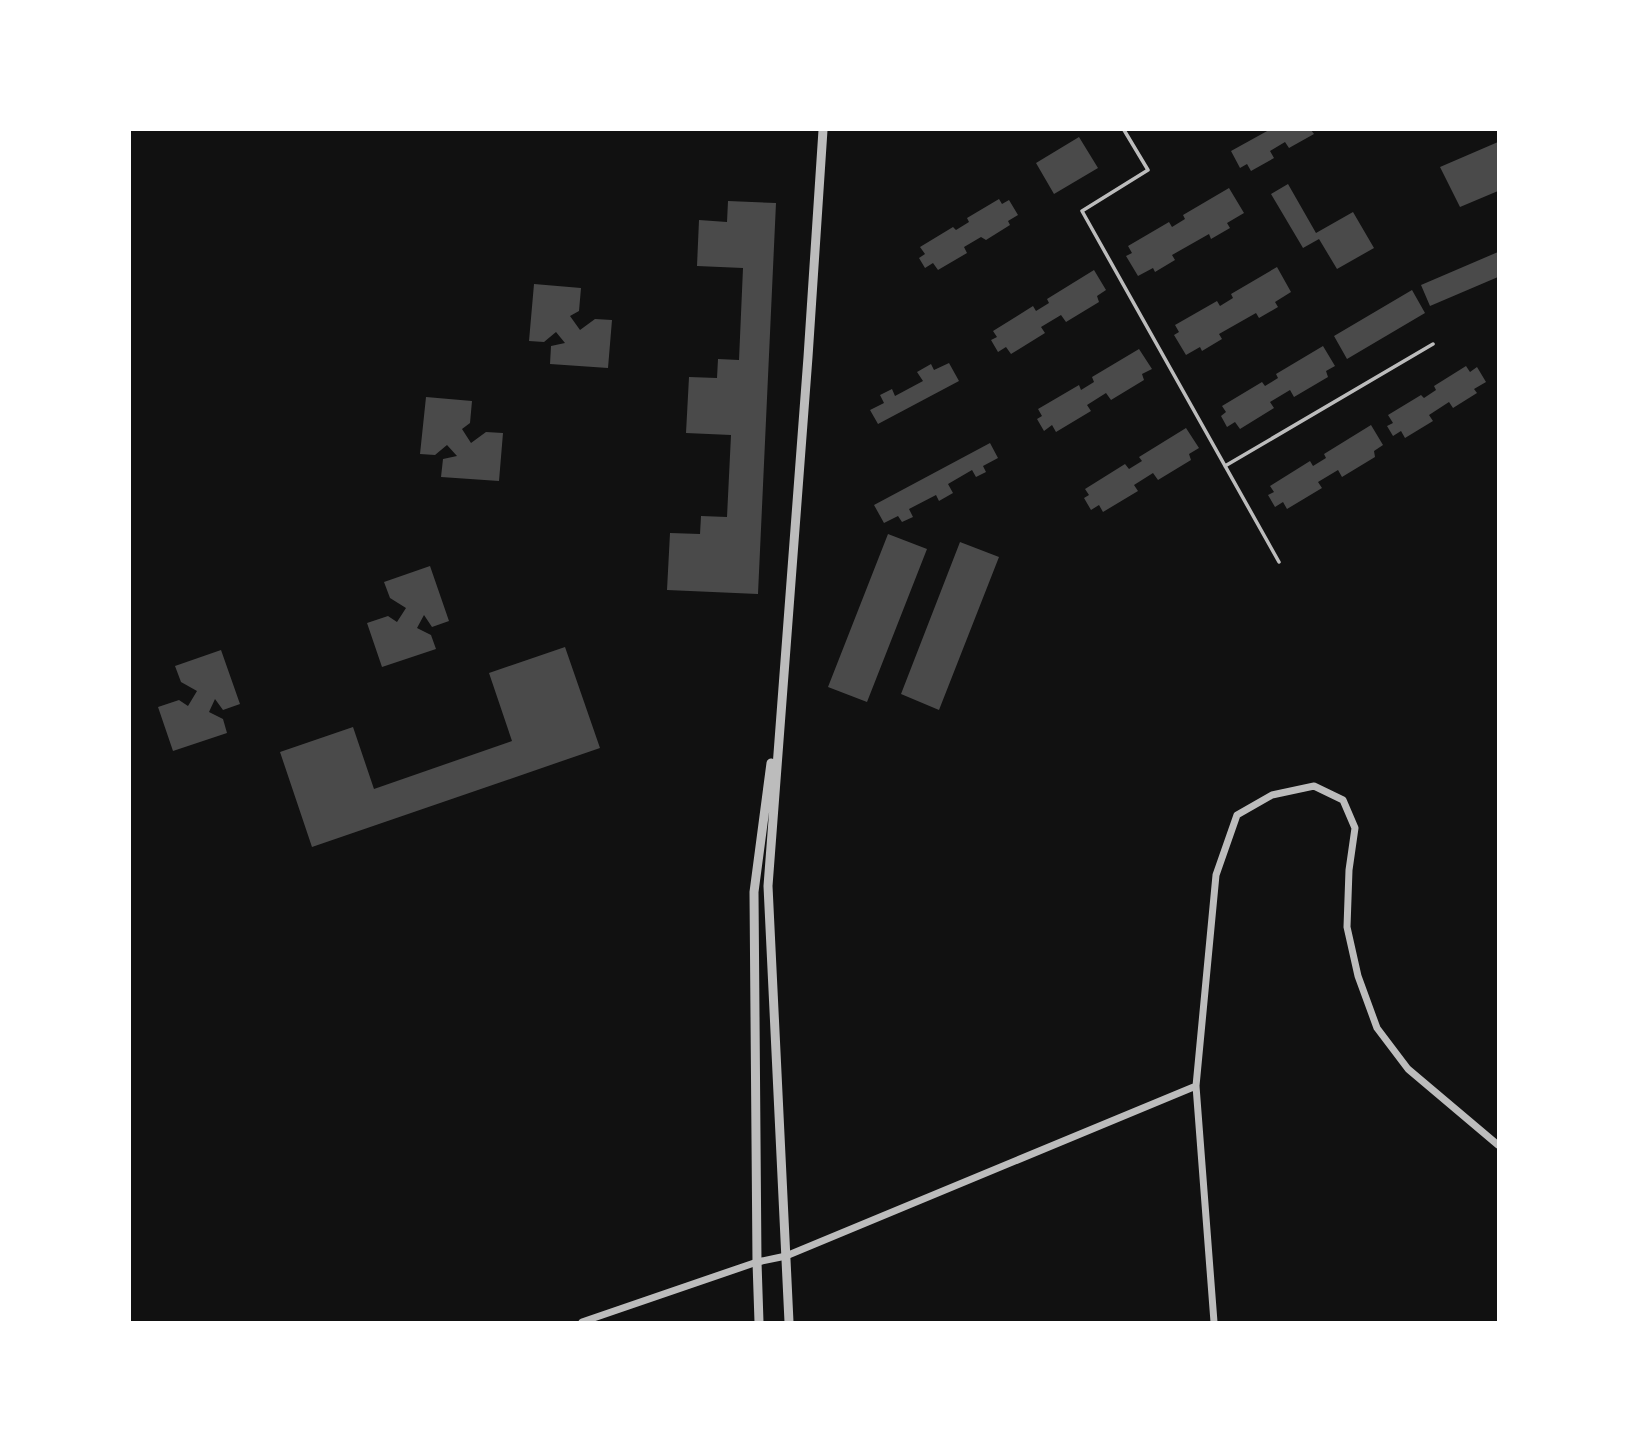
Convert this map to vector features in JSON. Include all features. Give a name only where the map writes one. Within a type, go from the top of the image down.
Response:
[{"type":"street","points":[[789,1322],[768,886],[823,130]]},
{"type":"street","points":[[760,1322],[757,1262],[754,892],[783,675]]},
{"type":"street","points":[[1214,1322],[1196,1086],[1216,874],[1237,815],[1272,795],[1314,786],[1343,800],[1355,828],[1349,870],[1347,927],[1358,976],[1377,1028],[1408,1069],[1499,1145]]},
{"type":"street","points":[[582,1322],[757,1262],[786,1256],[1196,1086]]},
{"type":"lane","points":[[1124,130],[1148,170],[1082,211],[1279,562]]},
{"type":"lane","points":[[1225,466],[1433,344]]},
{"type":"building","points":[[1269,130],[1311,130],[1314,134],[1289,148],[1285,142],[1270,151],[1274,158],[1251,171],[1247,164],[1240,168],[1231,151]]},
{"type":"building","points":[[1079,137],[1098,168],[1054,194],[1036,163]]},
{"type":"building","points":[[1498,142],[1498,191],[1460,207],[1440,167]]},
{"type":"building","points":[[1288,184],[1316,233],[1353,212],[1374,248],[1337,269],[1319,239],[1303,248],[1271,194]]},
{"type":"building","points":[[1229,188],[1244,213],[1227,223],[1230,228],[1211,239],[1209,234],[1172,255],[1175,260],[1155,272],[1153,268],[1138,276],[1126,256],[1132,253],[1128,246],[1169,222],[1172,227],[1185,219],[1183,215]]},
{"type":"building","points":[[999,199],[1002,204],[1009,200],[1018,215],[1008,221],[1010,225],[986,240],[981,237],[964,247],[967,253],[938,270],[933,263],[925,268],[919,258],[925,254],[920,247],[953,227],[956,230],[969,222],[967,218]]},
{"type":"building","points":[[728,201],[776,203],[758,594],[667,590],[670,533],[700,534],[701,516],[727,517],[731,435],[686,433],[689,377],[717,378],[718,359],[739,360],[743,268],[697,266],[699,220],[727,222]]},
{"type":"building","points":[[1498,252],[1498,277],[1430,306],[1421,285]]},
{"type":"building","points":[[1277,267],[1291,292],[1275,302],[1278,307],[1259,318],[1256,313],[1219,334],[1222,339],[1202,351],[1200,347],[1186,355],[1174,335],[1179,332],[1175,325],[1217,301],[1220,306],[1233,298],[1231,294]]},
{"type":"building","points":[[1094,270],[1106,290],[1097,296],[1099,302],[1066,322],[1061,315],[1041,327],[1045,333],[1011,354],[1006,347],[998,352],[991,340],[997,337],[993,331],[1033,306],[1036,311],[1049,303],[1047,299]]},
{"type":"building","points":[[534,284],[581,288],[579,311],[570,316],[580,330],[595,319],[612,320],[608,368],[550,364],[551,346],[565,343],[556,332],[544,342],[529,341]]},
{"type":"building","points":[[1412,290],[1425,313],[1347,359],[1334,336]]},
{"type":"building","points":[[1323,346],[1335,366],[1326,371],[1328,377],[1294,397],[1290,390],[1270,402],[1274,408],[1240,429],[1235,422],[1227,427],[1221,416],[1226,412],[1222,406],[1262,382],[1265,386],[1278,378],[1276,374]]},
{"type":"building","points":[[1139,349],[1152,369],[1142,374],[1144,380],[1111,400],[1106,393],[1087,405],[1091,411],[1056,432],[1052,425],[1044,431],[1037,419],[1042,416],[1038,409],[1079,385],[1081,390],[1094,382],[1092,377]]},
{"type":"building","points":[[949,363],[959,381],[878,424],[870,410],[884,403],[880,395],[892,389],[895,396],[923,381],[917,372],[931,364],[934,370]]},
{"type":"building","points":[[1466,366],[1470,372],[1477,367],[1486,382],[1474,389],[1477,393],[1453,408],[1449,402],[1429,415],[1433,421],[1405,438],[1401,431],[1393,436],[1387,426],[1393,423],[1388,415],[1421,395],[1424,398],[1436,390],[1434,386]]},
{"type":"building","points":[[426,397],[472,401],[470,423],[462,429],[471,443],[486,432],[503,433],[499,481],[441,477],[443,459],[457,456],[447,445],[435,455],[420,454]]},
{"type":"building","points":[[1371,425],[1383,445],[1374,451],[1375,457],[1342,477],[1338,470],[1318,482],[1322,488],[1287,509],[1283,502],[1275,507],[1268,495],[1274,492],[1270,486],[1310,461],[1313,466],[1326,458],[1324,454]]},
{"type":"building","points":[[1186,428],[1199,448],[1189,454],[1191,460],[1158,480],[1153,473],[1134,485],[1138,491],[1103,512],[1099,505],[1091,510],[1084,498],[1089,495],[1085,489],[1125,464],[1129,469],[1142,461],[1139,457]]},
{"type":"building","points":[[990,443],[998,458],[983,466],[986,472],[976,477],[972,470],[948,484],[953,493],[939,501],[936,495],[909,509],[913,517],[902,522],[898,516],[884,523],[874,505]]},
{"type":"building","points":[[888,534],[927,549],[867,702],[828,687]]},
{"type":"building","points":[[960,542],[999,557],[939,710],[901,694]]},
{"type":"building","points":[[430,566],[449,621],[432,627],[424,615],[417,628],[431,635],[436,649],[382,667],[367,623],[388,616],[397,622],[406,608],[390,598],[384,582]]},
{"type":"building","points":[[565,647],[600,748],[312,847],[280,752],[353,727],[374,789],[512,741],[489,673]]},
{"type":"building","points":[[221,650],[240,704],[223,710],[215,699],[209,712],[223,719],[227,733],[173,751],[158,707],[179,700],[188,706],[197,691],[181,682],[175,666]]}]
